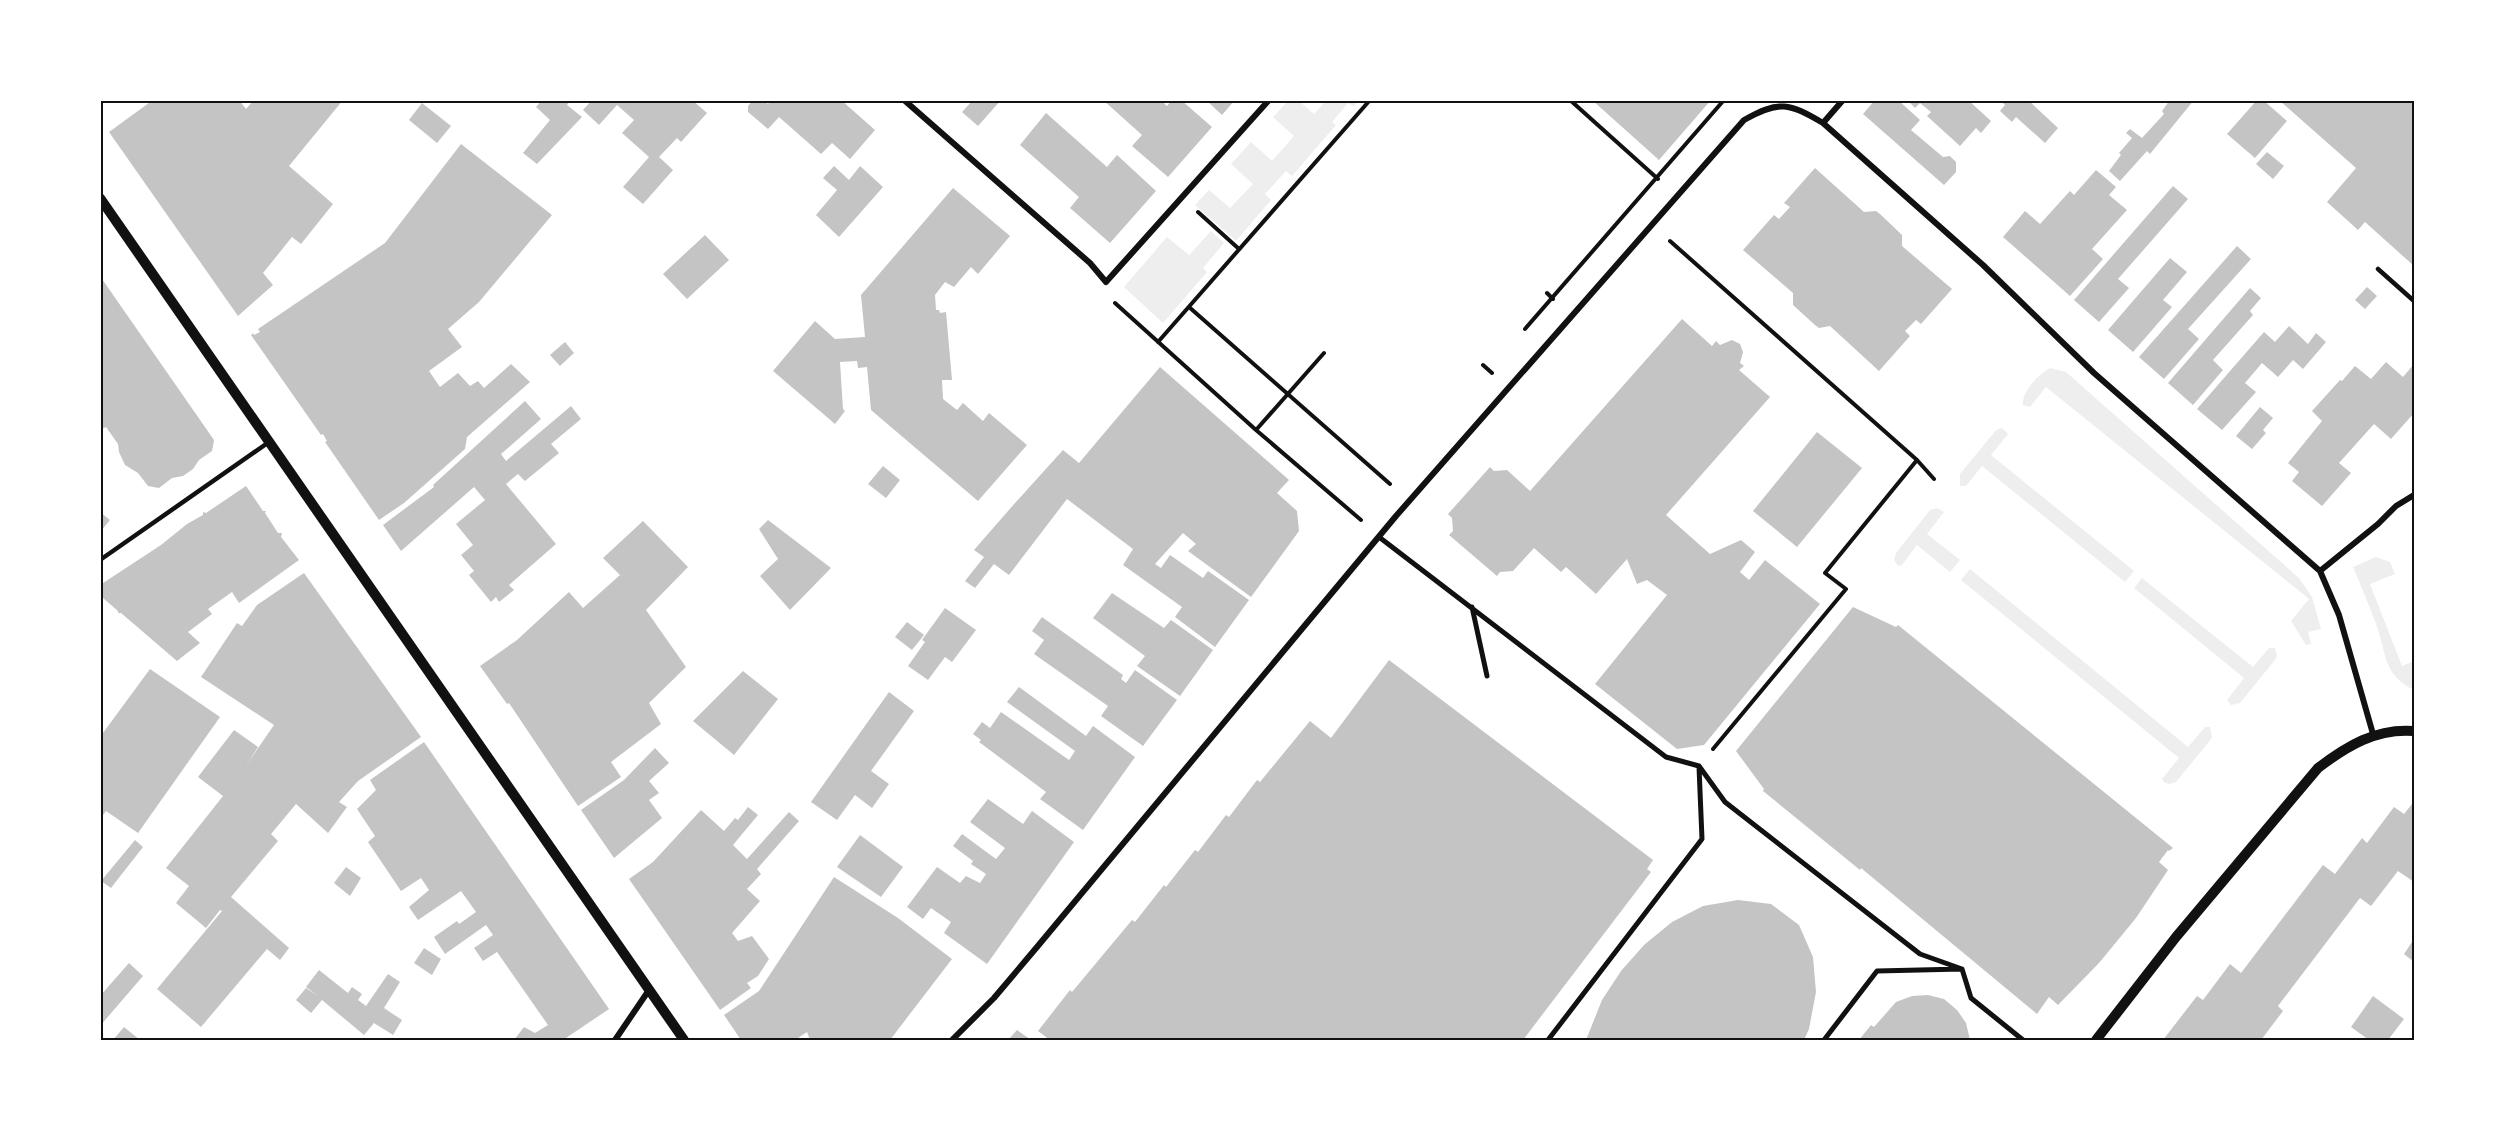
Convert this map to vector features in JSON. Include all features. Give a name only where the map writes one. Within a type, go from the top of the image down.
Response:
[{"type":"street","points":[[904,100],[1090,263],[1106,282],[1269,100]]},
{"type":"street","points":[[1823,123],[1843,100]]},
{"type":"street","points":[[952,1041],[994,998],[1379,537],[1651,224],[1744,120],[1763,109],[1781,106],[1798,109],[1823,123],[1983,265],[2094,373],[2320,571],[2339,615],[2373,735]]},
{"type":"street","points":[[100,198],[684,1041]]},
{"type":"street","points":[[2320,571],[2378,524],[2396,506],[2415,495]]},
{"type":"street","points":[[1379,537],[1666,757],[1699,766],[1725,802],[1920,954],[1962,969]]},
{"type":"street","points":[[1472,607],[1486,676]]},
{"type":"street","points":[[2096,1041],[2176,937],[2303,783],[2318,768],[2344,748],[2373,735],[2404,730],[2415,731]]},
{"type":"street","points":[[1548,1041],[1702,838],[1699,766]]},
{"type":"street","points":[[1824,1041],[1877,971],[1962,969]]},
{"type":"street","points":[[1962,969],[1971,998],[2023,1041]]},
{"type":"street","points":[[615,1041],[649,990]]},
{"type":"lane","points":[[2378,269],[2415,301]]},
{"type":"lane","points":[[100,560],[269,442]]},
{"type":"path","points":[[1158,342],[1370,100]]},
{"type":"path","points":[[1570,100],[1677,195]]},
{"type":"path","points":[[1524,330],[1724,100]]},
{"type":"path","points":[[1181,198],[1239,249]]},
{"type":"path","points":[[1651,224],[1917,460],[1934,479]]},
{"type":"path","points":[[1106,282],[1112,300],[1379,537]]},
{"type":"path","points":[[1189,307],[1390,483],[1383,492]]},
{"type":"path","points":[[1256,430],[1324,353]]},
{"type":"path","points":[[1481,379],[1496,362]]},
{"type":"path","points":[[1699,766],[1846,590],[1825,573],[1917,460]]},
{"type":"path","points":[[1359,518],[1367,509]]},
{"type":"shaded area","points":[[1288,101],[1299,101],[1314,114],[1326,101],[1358,101],[1353,106],[1348,103],[1332,122],[1336,125],[1292,176],[1286,171],[1265,194],[1271,200],[1236,241],[1195,205],[1209,190],[1230,208],[1253,184],[1231,164],[1251,142],[1272,161],[1294,136],[1273,117]]},
{"type":"shaded area","points":[[1211,231],[1224,243],[1203,268],[1207,272],[1163,323],[1124,287],[1167,237],[1189,255]]},
{"type":"shaded area","points":[[2050,368],[2066,372],[2299,578],[2312,597],[2321,629],[2308,632],[2311,644],[2306,645],[2291,621],[2309,599],[2046,387],[2030,407],[2023,405],[2028,389],[2041,374]]},
{"type":"shaded area","points":[[2002,428],[2008,434],[1991,455],[2134,571],[2125,582],[1982,466],[1966,486],[1960,486],[1960,474],[1996,430]]},
{"type":"shaded area","points":[[1937,508],[1944,512],[1927,534],[1960,560],[1950,572],[1917,545],[1902,565],[1898,566],[1894,560],[1896,553],[1930,510]]},
{"type":"shaded area","points":[[2376,557],[2390,562],[2395,574],[2370,584],[2402,666],[2414,661],[2414,690],[2396,677],[2387,662],[2376,624],[2353,567]]},
{"type":"shaded area","points":[[1970,569],[2188,747],[2205,727],[2210,727],[2212,738],[2176,782],[2169,784],[2162,779],[2179,758],[1961,580]]},
{"type":"shaded area","points":[[2142,578],[2253,667],[2269,648],[2275,648],[2277,656],[2275,660],[2240,703],[2231,705],[2227,700],[2244,678],[2134,588]]},
{"type":"building","points":[[153,100],[239,100],[246,109],[254,100],[343,100],[289,166],[333,204],[301,244],[292,237],[263,273],[273,285],[238,316],[109,132]]},
{"type":"building","points":[[542,100],[571,100],[567,105],[582,117],[537,164],[523,153],[550,120],[536,107]]},
{"type":"building","points":[[592,100],[692,100],[707,113],[681,142],[677,138],[659,157],[673,170],[643,204],[623,187],[649,157],[622,133],[634,120],[617,105],[599,125],[583,110]]},
{"type":"building","points":[[753,100],[763,100],[768,104],[771,100],[841,100],[875,130],[850,159],[832,143],[821,154],[779,117],[768,129],[748,112],[748,106]]},
{"type":"building","points":[[973,100],[1001,100],[978,126],[962,112]]},
{"type":"building","points":[[1103,100],[1161,100],[1167,106],[1172,100],[1181,100],[1212,127],[1168,177],[1132,146],[1142,135]]},
{"type":"building","points":[[1206,100],[1235,100],[1222,115]]},
{"type":"building","points":[[1592,100],[1711,100],[1659,160]]},
{"type":"building","points":[[1875,100],[1898,100],[1920,120],[1911,130],[1943,157],[1950,156],[1956,162],[1956,172],[1944,185],[1863,114]]},
{"type":"building","points":[[1907,100],[1968,100],[1991,121],[1981,133],[1976,128],[1960,146],[1927,116],[1931,112],[1920,103],[1915,108]]},
{"type":"building","points":[[2000,100],[2028,100],[2058,128],[2045,143],[2016,117],[2012,122],[2000,111],[2005,105]]},
{"type":"building","points":[[2170,100],[2194,100],[2150,154],[2147,151],[2120,181],[2109,171],[2121,155],[2119,153],[2132,138],[2126,133],[2130,129],[2142,138],[2164,114],[2162,111]]},
{"type":"building","points":[[2257,100],[2263,100],[2287,121],[2255,158],[2227,134]]},
{"type":"building","points":[[2279,100],[2414,100],[2414,266],[2365,222],[2358,230],[2327,202],[2356,168]]},
{"type":"building","points":[[422,103],[451,126],[437,143],[409,120]]},
{"type":"building","points":[[1046,113],[1107,167],[1117,155],[1156,191],[1110,243],[1070,208],[1079,197],[1020,145]]},
{"type":"building","points":[[461,144],[552,215],[479,302],[448,329],[462,347],[429,371],[440,387],[458,373],[470,386],[478,381],[484,388],[511,364],[530,382],[467,437],[465,449],[404,503],[379,520],[325,442],[327,441],[323,434],[321,435],[251,335],[260,332],[258,329],[385,243]]},
{"type":"building","points":[[2267,152],[2284,166],[2273,179],[2256,164]]},
{"type":"building","points":[[834,166],[849,180],[860,166],[883,187],[839,237],[816,215],[837,190],[823,178]]},
{"type":"building","points":[[1815,168],[1864,212],[1876,211],[1880,214],[1902,235],[1902,246],[1952,289],[1921,324],[1916,320],[1905,331],[1910,336],[1879,371],[1830,326],[1819,328],[1815,325],[1793,305],[1793,293],[1743,250],[1774,215],[1779,219],[1790,207],[1784,203]]},
{"type":"building","points":[[2096,170],[2116,187],[2109,195],[2127,210],[2092,249],[2103,259],[2070,296],[2003,237],[2025,211],[2040,224],[2070,191],[2074,195]]},
{"type":"building","points":[[2173,186],[2188,199],[2118,279],[2129,288],[2099,322],[2074,300]]},
{"type":"building","points":[[953,188],[1010,236],[978,274],[971,267],[954,287],[945,282],[935,295],[936,310],[940,313],[946,312],[952,380],[942,380],[943,399],[957,410],[963,403],[983,421],[989,413],[1027,445],[978,501],[871,410],[867,367],[858,368],[857,361],[840,362],[845,411],[835,424],[773,371],[815,321],[835,339],[865,337],[861,295]]},
{"type":"building","points":[[705,235],[729,260],[687,299],[663,274]]},
{"type":"building","points":[[2237,246],[2251,259],[2188,329],[2199,339],[2164,379],[2139,357]]},
{"type":"building","points":[[2170,258],[2187,272],[2163,300],[2172,307],[2133,352],[2108,330]]},
{"type":"building","points":[[102,279],[214,440],[212,451],[199,460],[193,469],[183,476],[172,478],[159,488],[148,486],[138,473],[125,465],[118,444],[106,427],[100,430],[100,281]]},
{"type":"building","points":[[2367,287],[2377,296],[2365,309],[2355,300]]},
{"type":"building","points":[[2250,288],[2261,298],[2250,311],[2253,315],[2213,360],[2223,370],[2193,405],[2168,383]]},
{"type":"building","points":[[1682,319],[1712,346],[1716,341],[1720,345],[1732,340],[1740,344],[1743,352],[1740,363],[1744,366],[1739,370],[1770,397],[1666,515],[1710,554],[1741,540],[1755,552],[1740,572],[1749,580],[1765,560],[1820,604],[1704,745],[1677,749],[1595,684],[1667,595],[1647,580],[1637,584],[1627,559],[1596,594],[1566,567],[1561,572],[1534,548],[1513,571],[1500,572],[1497,576],[1449,535],[1453,531],[1452,518],[1448,514],[1490,467],[1494,471],[1507,470],[1530,491]]},
{"type":"building","points":[[2289,326],[2308,344],[2316,333],[2326,342],[2303,369],[2293,360],[2278,377],[2262,363],[2245,383],[2256,392],[2222,430],[2197,409],[2264,332],[2275,342]]},
{"type":"building","points":[[565,342],[574,353],[560,366],[550,355]]},
{"type":"building","points":[[2386,362],[2403,377],[2414,364],[2414,413],[2391,439],[2374,424],[2339,463],[2351,473],[2322,506],[2292,481],[2299,472],[2288,463],[2322,421],[2312,411],[2340,380],[2342,381],[2355,366],[2371,379]]},
{"type":"building","points":[[1160,367],[1289,480],[1277,493],[1297,511],[1299,531],[1251,597],[1188,551],[1196,544],[1183,533],[1155,564],[1161,568],[1170,555],[1203,578],[1208,571],[1249,600],[1215,647],[1175,617],[1182,607],[1123,565],[1133,549],[1067,499],[1009,575],[994,564],[975,588],[965,581],[984,557],[974,550],[1063,450],[1079,463]]},
{"type":"building","points":[[525,401],[541,419],[501,454],[506,461],[571,406],[581,419],[551,444],[559,453],[525,481],[518,474],[506,484],[556,544],[509,585],[514,590],[499,602],[496,597],[491,602],[469,575],[474,571],[461,555],[473,545],[456,524],[485,500],[474,487],[401,551],[383,525],[434,487],[433,485]]},
{"type":"building","points":[[2260,407],[2273,418],[2263,430],[2266,433],[2252,449],[2236,436]]},
{"type":"building","points":[[1817,432],[1862,468],[1797,547],[1753,511]]},
{"type":"building","points":[[883,466],[900,480],[886,498],[868,484]]},
{"type":"building","points":[[246,486],[263,511],[266,511],[265,513],[278,533],[282,533],[281,537],[299,560],[239,603],[232,592],[208,609],[212,614],[188,632],[200,643],[177,661],[103,598],[100,598],[100,585],[161,545],[187,524],[203,515],[203,512],[206,513]]},
{"type":"building","points":[[100,512],[110,520],[100,532]]},
{"type":"building","points":[[768,520],[831,568],[790,610],[760,576],[778,559],[759,529]]},
{"type":"building","points":[[643,521],[688,567],[646,610],[686,667],[649,703],[661,724],[611,762],[621,777],[578,806],[509,703],[507,704],[480,666],[517,640],[569,592],[583,608],[620,575],[603,558]]},
{"type":"building","points":[[304,573],[421,737],[358,781],[339,802],[347,807],[328,833],[296,804],[271,834],[278,841],[231,897],[289,948],[280,960],[267,949],[201,1027],[157,989],[222,911],[220,910],[206,928],[176,903],[189,886],[166,868],[223,796],[198,777],[234,730],[258,747],[247,764],[274,725],[201,677],[237,623],[242,626],[257,605]]},
{"type":"building","points":[[1112,593],[1164,628],[1171,620],[1213,650],[1180,696],[1137,666],[1145,656],[1093,618]]},
{"type":"building","points":[[1853,607],[1896,627],[1898,625],[2173,848],[2168,850],[2159,862],[2168,870],[2136,918],[2099,963],[2058,1005],[2049,997],[2037,1014],[1861,868],[1860,870],[1763,791],[1764,789],[1736,751]]},
{"type":"building","points":[[945,608],[976,630],[952,662],[945,657],[928,680],[908,666],[925,642],[922,640]]},
{"type":"building","points":[[1042,617],[1123,675],[1121,679],[1126,683],[1135,670],[1177,700],[1143,746],[1101,716],[1108,706],[1034,654],[1044,640],[1032,631]]},
{"type":"building","points":[[907,622],[924,635],[912,650],[895,637]]},
{"type":"building","points":[[1389,660],[1653,860],[1647,869],[1651,872],[1523,1040],[1050,1040],[1038,1031],[1070,990],[1072,992],[1132,920],[1135,922],[1195,850],[1198,852],[1226,815],[1229,817],[1257,780],[1260,782],[1310,721],[1331,738]]},
{"type":"building","points":[[150,669],[220,717],[138,833],[106,811],[100,819],[100,737]]},
{"type":"building","points":[[743,671],[778,699],[734,755],[693,721]]},
{"type":"building","points":[[1019,687],[1086,736],[1093,726],[1135,757],[1083,830],[1040,799],[1046,792],[979,742],[981,740],[973,734],[982,722],[990,728],[1001,712],[1069,760],[1075,751],[1007,702]]},
{"type":"building","points":[[889,692],[914,711],[871,771],[889,784],[872,808],[855,795],[837,820],[811,802]]},
{"type":"building","points":[[424,742],[609,1009],[563,1040],[514,1040],[524,1027],[535,1033],[548,1025],[497,952],[483,961],[474,948],[493,935],[486,925],[445,954],[434,937],[457,921],[459,924],[476,912],[461,891],[418,920],[409,907],[429,890],[421,878],[401,891],[368,842],[375,836],[357,809],[376,790],[370,780]]},
{"type":"building","points":[[655,748],[669,763],[649,781],[659,793],[649,800],[662,818],[614,858],[581,810],[624,780]]},
{"type":"building","points":[[988,799],[1023,824],[1032,811],[1074,842],[987,964],[944,933],[951,922],[931,908],[923,919],[907,907],[937,867],[960,883],[966,876],[980,883],[986,874],[971,864],[973,861],[953,846],[962,834],[996,859],[1005,848],[970,822]]},
{"type":"building","points":[[2414,804],[2414,882],[2398,871],[2371,906],[2360,898],[2278,1006],[2283,1011],[2261,1040],[2163,1040],[2197,996],[2203,1000],[2230,964],[2241,973],[2323,865],[2335,874],[2362,838],[2367,843],[2394,807],[2404,814]]},
{"type":"building","points":[[748,807],[758,815],[733,845],[747,859],[789,812],[799,821],[757,869],[761,874],[747,889],[760,901],[732,933],[738,941],[752,936],[769,959],[758,976],[747,983],[751,988],[720,1010],[629,879],[653,862],[701,810],[724,831],[735,818],[738,820]]},
{"type":"building","points":[[860,835],[903,867],[881,897],[837,867]]},
{"type":"building","points":[[135,840],[143,847],[111,888],[101,881]]},
{"type":"building","points":[[346,867],[361,878],[350,896],[334,883]]},
{"type":"building","points":[[834,877],[898,918],[952,959],[890,1040],[810,1040],[807,1032],[795,1040],[741,1040],[724,1015],[759,991]]},
{"type":"building","points":[[1738,900],[1771,904],[1799,925],[1813,957],[1816,992],[1809,1029],[1804,1040],[1586,1040],[1602,1000],[1621,971],[1644,945],[1672,922],[1703,906]]},
{"type":"building","points":[[2414,939],[2414,962],[2404,954]]},
{"type":"building","points":[[424,948],[441,959],[432,975],[414,963]]},
{"type":"building","points":[[129,963],[143,976],[100,1026],[100,996]]},
{"type":"building","points":[[319,970],[348,993],[352,987],[362,994],[358,1000],[366,1006],[388,974],[400,982],[384,1008],[402,1020],[393,1035],[374,1023],[364,1035],[322,1000],[311,1013],[296,1000],[306,988],[318,996],[306,987]]},
{"type":"building","points":[[1928,995],[1944,999],[1957,1010],[1966,1023],[1970,1040],[1859,1040],[1871,1025],[1874,1027],[1896,1002],[1912,996]]},
{"type":"building","points":[[2373,996],[2404,1019],[2388,1040],[2369,1040],[2351,1027]]},
{"type":"building","points":[[124,1027],[140,1040],[113,1040]]},
{"type":"building","points":[[1017,1030],[1031,1040],[1008,1040]]}]
